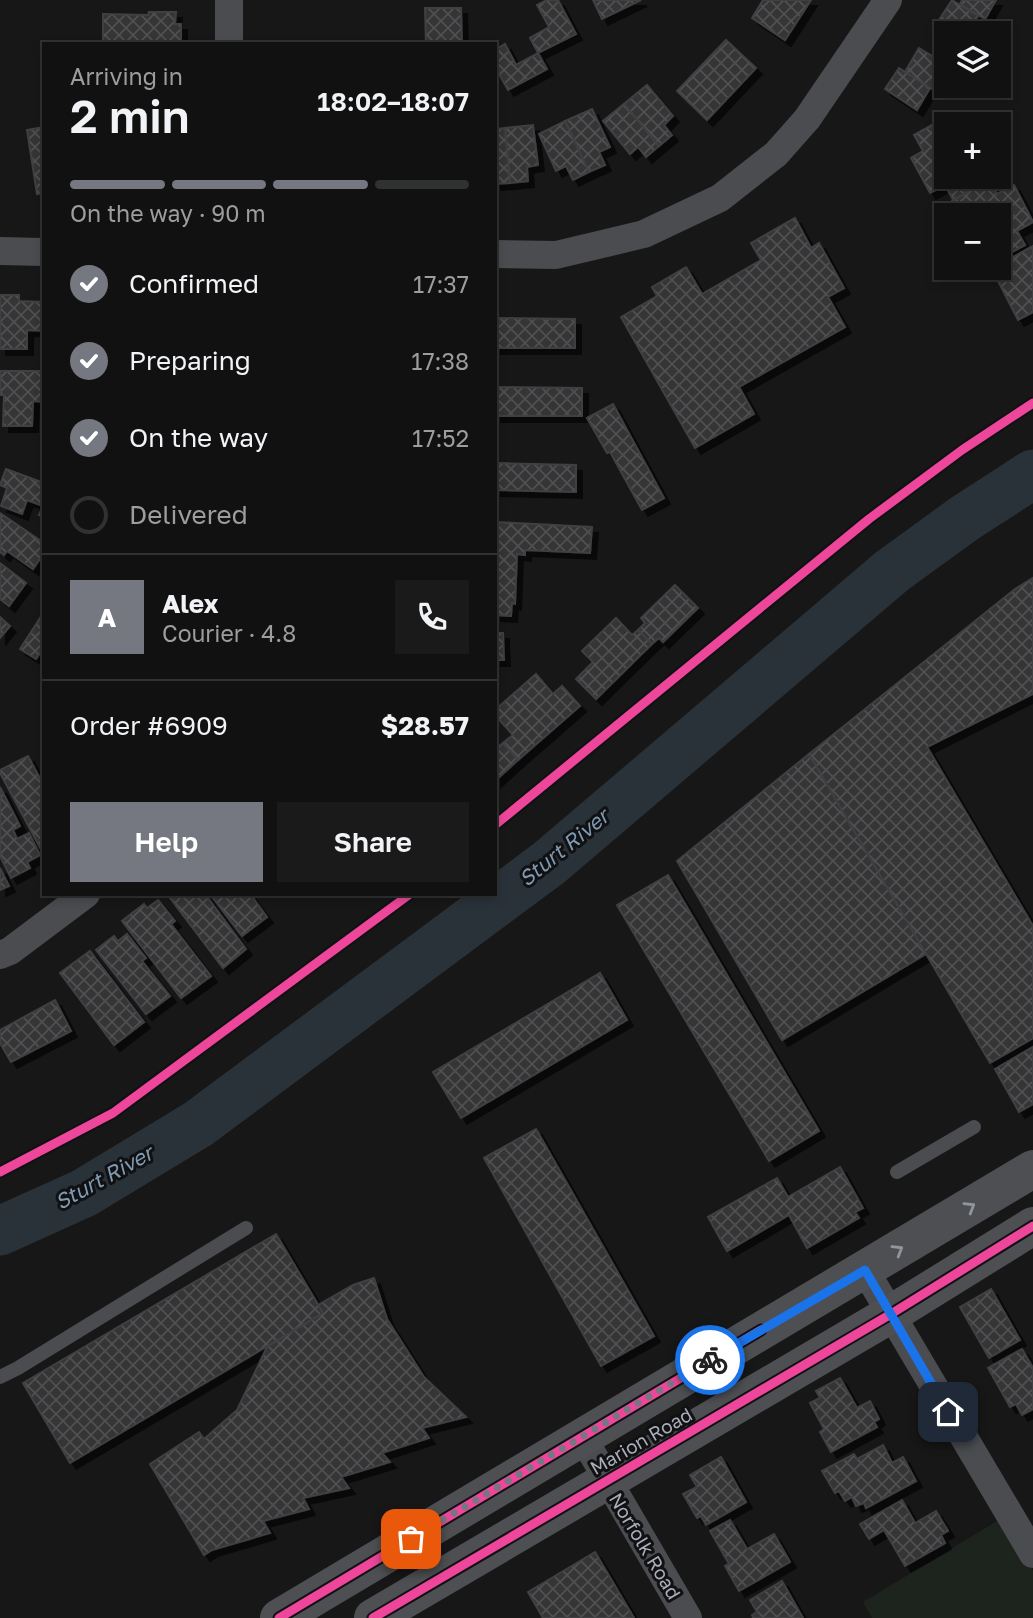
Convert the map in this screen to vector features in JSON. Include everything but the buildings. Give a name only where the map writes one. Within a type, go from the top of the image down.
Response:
[{"type":"main road","name":"Marion Road","points":[[279,1618],[1033,1169]]},
{"type":"main road","name":"Marion Road","points":[[373,1618],[891,1314],[1033,1226]]},
{"type":"street","points":[[229,0],[229,42]]},
{"type":"street","points":[[497,254],[556,255],[644,234],[720,198],[776,154],[807,119],[888,0]]},
{"type":"street","points":[[0,251],[42,251]]},
{"type":"street","points":[[0,956],[83,896]]},
{"type":"street","points":[[865,1270],[1033,1554]]},
{"type":"street","name":"Norfolk Road","points":[[582,1436],[688,1618]]},
{"type":"lane","points":[[897,1172],[974,1127]]},
{"type":"lane","points":[[0,1377],[246,1228]]},
{"type":"shaded area","points":[[1002,1518],[1033,1571],[1033,1618],[872,1618],[863,1602]]},
{"type":"waterway","name":"Sturt River","points":[[0,1231],[84,1193],[198,1124],[549,863],[892,571],[965,518],[1033,474]]},
{"type":"cycle path","points":[[497,823],[869,519],[962,450],[1033,403]]},
{"type":"cycle path","points":[[0,1172],[113,1113],[407,896]]},
{"type":"cycle path","points":[[373,1618],[891,1314],[1033,1226]]},
{"type":"cycle path","points":[[279,1618],[761,1330]]},
{"type":"way so far","points":[[411,1539],[710,1360]]},
{"type":"route","points":[[710,1360],[865,1270],[948,1412]]}]
